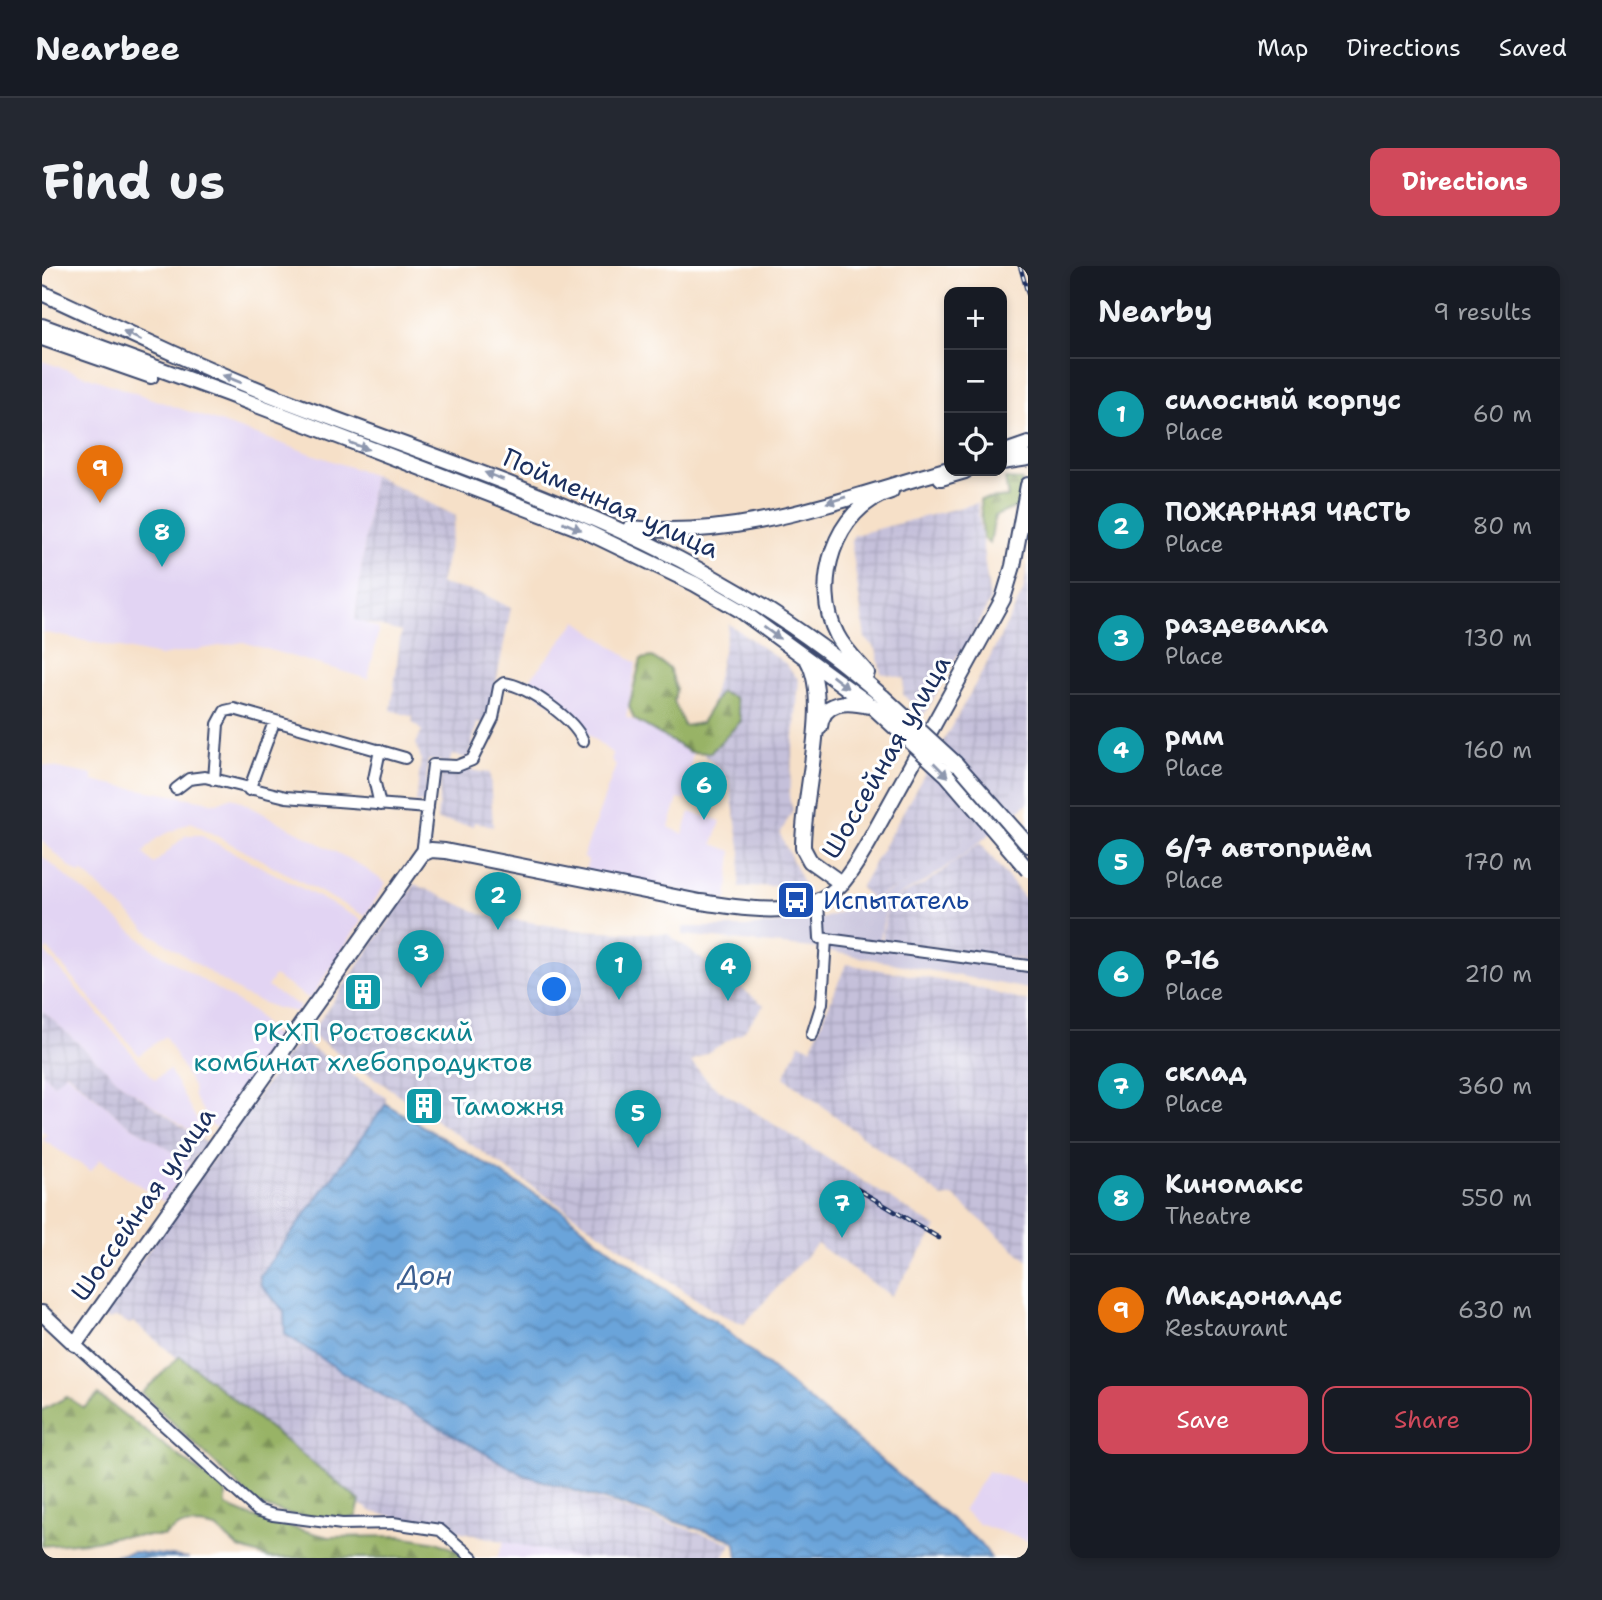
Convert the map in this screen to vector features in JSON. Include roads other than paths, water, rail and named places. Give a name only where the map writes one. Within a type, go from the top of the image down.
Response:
[{"type":"main road","points":[[42,287],[94,317]]},
{"type":"main road","points":[[42,293],[94,317]]},
{"type":"main road","name":"Пойменная улица","points":[[94,317],[170,355],[525,488],[647,541],[749,595],[837,658],[879,699]]},
{"type":"main road","points":[[42,326],[296,421]]},
{"type":"main road","points":[[42,338],[264,414],[296,421]]},
{"type":"main road","name":"Пойменная улица","points":[[296,421],[531,509],[632,553],[740,610],[807,658],[879,699]]},
{"type":"main road","points":[[1007,453],[1026,451]]},
{"type":"main road","points":[[1007,460],[1026,451]]},
{"type":"main road","points":[[579,512],[627,528],[670,532],[717,529],[772,520],[944,470]]},
{"type":"main road","points":[[947,476],[884,493],[855,515],[834,546],[827,583],[836,634],[880,688],[879,699],[1028,870]]},
{"type":"main road","name":"Шоссейная улица","points":[[818,902],[844,880],[886,813],[1003,599],[1013,566],[1028,485]]},
{"type":"main road","points":[[807,658],[816,674],[818,705],[803,848],[810,861],[844,880]]},
{"type":"main road","points":[[844,880],[814,857],[809,845],[821,720],[831,706],[842,702],[879,699],[956,764],[1028,845]]},
{"type":"main road","points":[[422,854],[431,850],[445,851],[700,902],[740,907],[798,907],[818,902]]},
{"type":"main road","name":"Шоссейная улица","points":[[42,1313],[75,1343],[422,854]]},
{"type":"street","name":"Шоссейная улица","points":[[422,854],[433,765],[457,766],[472,760],[489,727],[499,687],[504,683],[514,684],[540,699],[579,730],[583,741]]},
{"type":"street","points":[[214,780],[218,724],[225,711],[250,711],[274,722],[405,758]]},
{"type":"street","points":[[249,790],[274,722]]},
{"type":"street","points":[[380,750],[374,779],[380,805]]},
{"type":"street","points":[[176,789],[189,779],[199,777],[286,797],[428,808]]},
{"type":"street","points":[[812,1035],[820,1018],[823,938],[818,902]]},
{"type":"street","points":[[823,938],[1028,966]]},
{"type":"street","name":"Шоссейная улица","points":[[75,1343],[257,1510],[273,1516],[342,1524],[394,1523],[440,1530],[473,1558]]},
{"type":"water","name":"Дон","points":[[386,1104],[563,1211],[596,1239],[693,1310],[715,1321],[982,1545],[991,1558],[738,1558],[736,1543],[728,1538],[524,1475],[350,1377],[285,1334],[284,1311],[261,1285],[260,1276]]},
{"type":"water","points":[[134,1552],[189,1558],[103,1558]]},
{"type":"railway","points":[[1020,266],[1028,294]]},
{"type":"railway","points":[[854,1187],[939,1238]]},
{"type":"place","name":"Макдоналдс","points":[[100,503]]},
{"type":"place","name":"Киномакс","points":[[162,567]]},
{"type":"place","name":"Р-16","points":[[704,820]]},
{"type":"place","name":"Испытатель","points":[[796,900]]},
{"type":"place","name":"ПОЖАРНАЯ ЧАСТЬ","points":[[498,930]]},
{"type":"place","name":"раздевалка","points":[[421,988]]},
{"type":"place","name":"РКХП Ростовский комбинат хлебопродуктов","points":[[363,992]]},
{"type":"place","name":"силосный корпус","points":[[619,1000]]},
{"type":"place","name":"рмм","points":[[728,1001]]},
{"type":"place","name":"Таможня","points":[[424,1106]]},
{"type":"place","name":"6/7 автоприём","points":[[638,1148]]},
{"type":"place","name":"склад","points":[[842,1238]]}]
